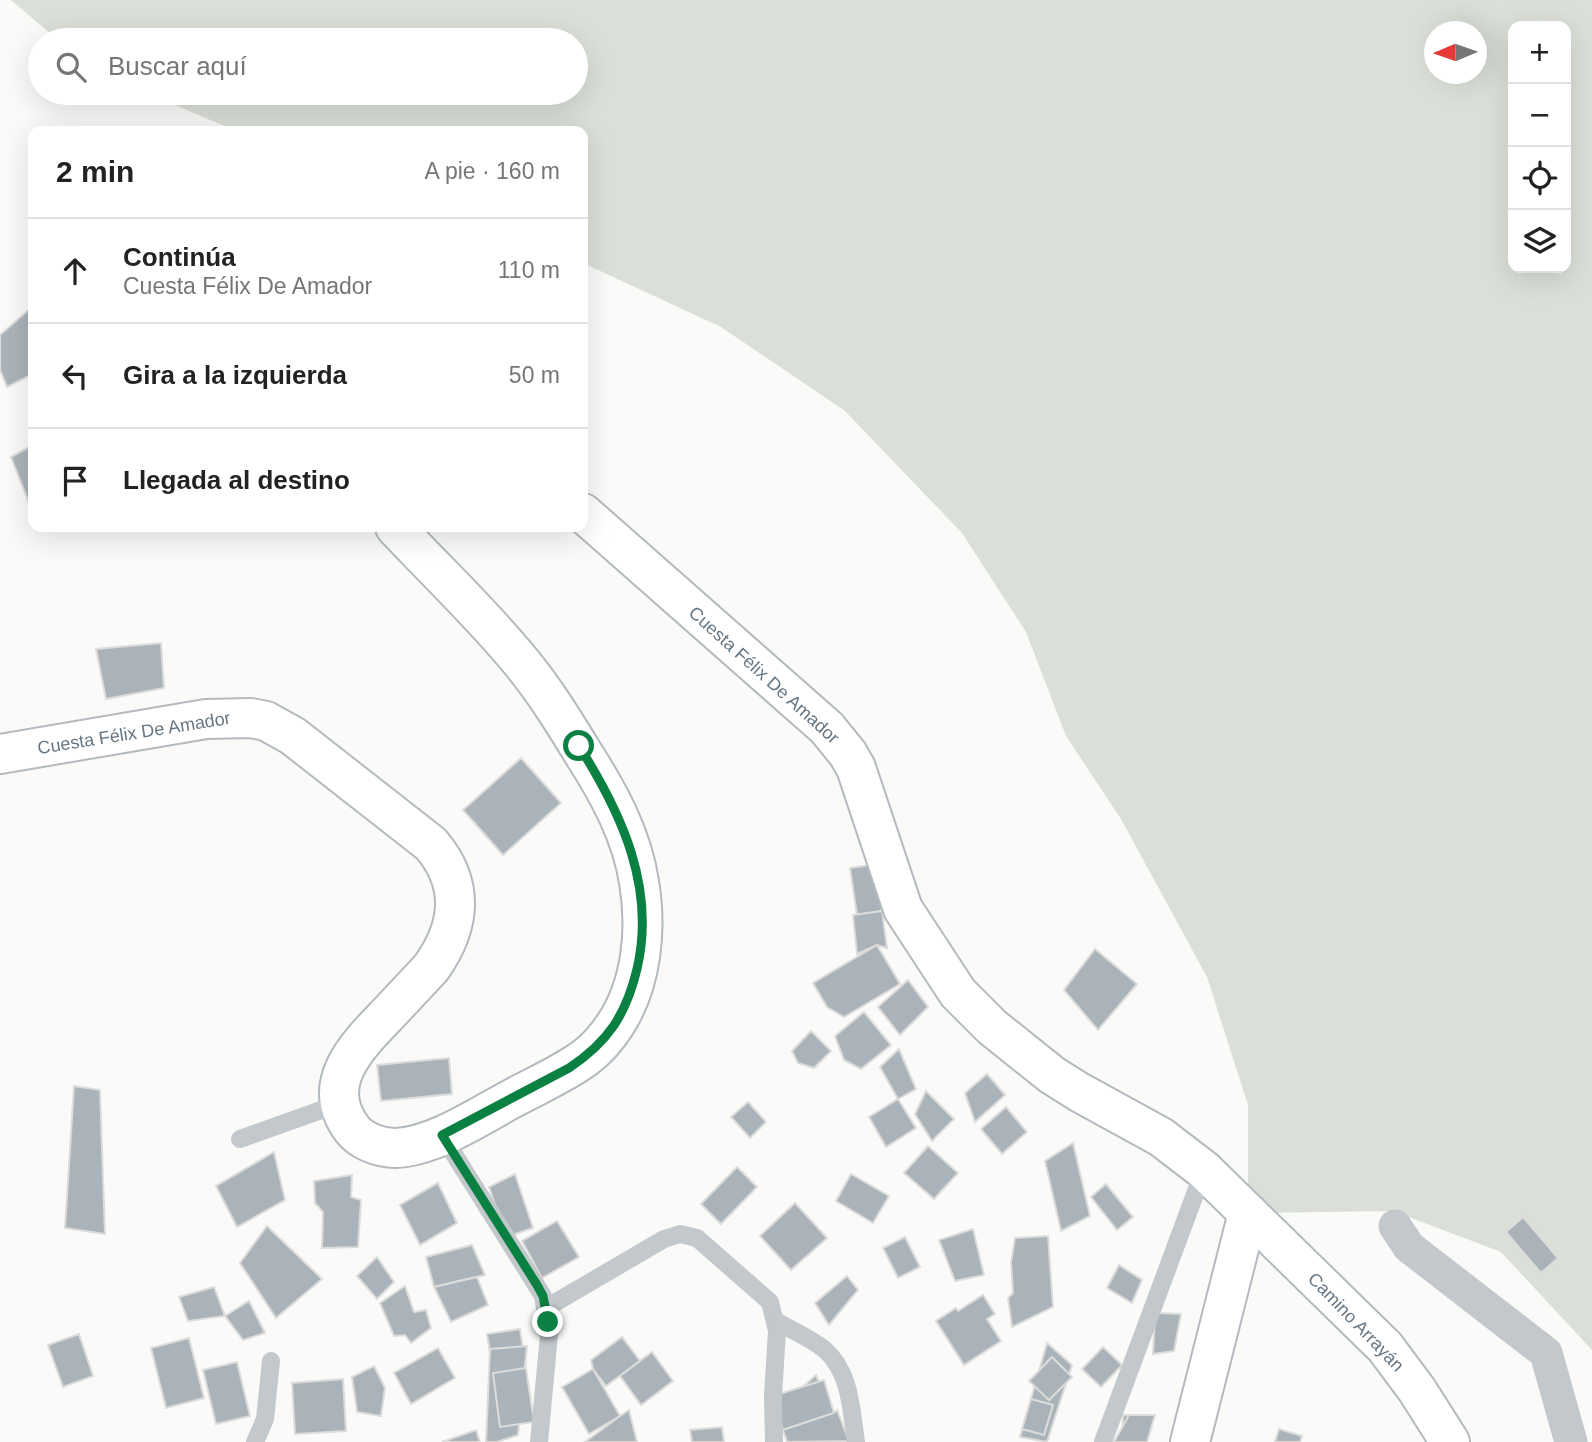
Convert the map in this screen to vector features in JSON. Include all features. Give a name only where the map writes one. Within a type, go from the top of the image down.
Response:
[{"type":"street","name":"Cuesta Félix De Amador","points":[[588,517],[839,741],[859,775],[903,909],[947,980],[967,1004],[1052,1074],[1161,1137],[1204,1170],[1248,1213]]},
{"type":"street","points":[[341,1103],[345,1118],[354,1131],[365,1140],[380,1146],[410,1146],[442,1135],[569,1068],[602,1043],[627,1004],[640,955],[642,905],[633,855],[603,783],[556,709],[521,662],[401,532]]},
{"type":"street","name":"Cuesta Félix De Amador","points":[[0,754],[206,719],[251,718],[266,721],[293,736],[431,844],[443,857],[450,872],[456,906],[453,924],[440,955],[431,968],[349,1057],[340,1086],[341,1103]]},
{"type":"street","points":[[1190,1442],[1248,1213]]},
{"type":"street","name":"Camino Arrayán","points":[[1248,1213],[1385,1347],[1418,1390],[1450,1442]]},
{"type":"street","points":[[1395,1226],[1409,1247],[1546,1353],[1571,1442]]},
{"type":"lane","points":[[240,1139],[341,1103]]},
{"type":"lane","points":[[442,1135],[537,1285],[546,1308],[549,1335],[539,1442]]},
{"type":"lane","points":[[1102,1442],[1204,1170]]},
{"type":"lane","points":[[546,1308],[664,1239],[680,1234],[697,1238],[770,1303],[776,1321],[774,1442]]},
{"type":"lane","points":[[776,1321],[822,1348],[842,1371],[856,1442]]},
{"type":"lane","points":[[254,1442],[265,1419],[271,1361]]},
{"type":"shaded area","points":[[11,0],[1592,0],[1592,1350],[1501,1252],[1393,1211],[1248,1213],[1248,1105],[1207,977],[1121,819],[1066,736],[1026,632],[962,533],[845,411],[721,327],[588,265],[588,126],[224,126],[175,105],[588,105],[588,28],[44,28]]},
{"type":"building","points":[[28,310],[28,376],[7,387],[0,370],[0,335]]},
{"type":"building","points":[[28,448],[28,500],[11,457]]},
{"type":"building","points":[[161,643],[164,688],[106,699],[96,649]]},
{"type":"building","points":[[521,758],[561,803],[503,855],[463,810]]},
{"type":"building","points":[[876,864],[882,911],[857,915],[850,868]]},
{"type":"building","points":[[882,911],[887,948],[877,945],[857,954],[853,915]]},
{"type":"building","points":[[877,945],[900,984],[844,1017],[827,1007],[813,983]]},
{"type":"building","points":[[1095,949],[1137,984],[1098,1030],[1064,990]]},
{"type":"building","points":[[908,980],[928,1007],[900,1035],[878,1007]]},
{"type":"building","points":[[864,1012],[891,1045],[861,1069],[844,1060],[835,1036]]},
{"type":"building","points":[[811,1031],[831,1051],[814,1068],[798,1063],[792,1051]]},
{"type":"building","points":[[899,1049],[916,1089],[898,1099],[880,1067]]},
{"type":"building","points":[[449,1058],[452,1094],[381,1101],[377,1065]]},
{"type":"building","points":[[987,1074],[1005,1095],[975,1122],[965,1093]]},
{"type":"building","points":[[74,1086],[100,1090],[105,1234],[65,1228]]},
{"type":"building","points":[[926,1091],[954,1119],[932,1141],[915,1114]]},
{"type":"building","points":[[898,1099],[916,1128],[886,1147],[869,1117]]},
{"type":"building","points":[[748,1102],[766,1122],[750,1138],[731,1117]]},
{"type":"building","points":[[1006,1107],[1027,1132],[1002,1154],[981,1129]]},
{"type":"building","points":[[1073,1143],[1090,1216],[1061,1231],[1045,1161]]},
{"type":"building","points":[[928,1146],[958,1173],[934,1199],[904,1173]]},
{"type":"building","points":[[274,1152],[285,1200],[237,1227],[216,1186]]},
{"type":"building","points":[[737,1167],[757,1187],[721,1224],[701,1204]]},
{"type":"building","points":[[515,1174],[533,1228],[506,1237],[489,1187]]},
{"type":"building","points":[[851,1174],[889,1196],[873,1223],[836,1201]]},
{"type":"building","points":[[352,1175],[351,1197],[361,1200],[358,1247],[322,1248],[323,1212],[315,1203],[314,1181]]},
{"type":"building","points":[[438,1183],[457,1223],[420,1245],[400,1205]]},
{"type":"building","points":[[1106,1184],[1133,1217],[1117,1230],[1091,1197]]},
{"type":"building","points":[[795,1203],[827,1238],[791,1270],[760,1236]]},
{"type":"building","points":[[1523,1217],[1558,1258],[1541,1273],[1506,1232]]},
{"type":"building","points":[[557,1221],[579,1257],[542,1278],[522,1241]]},
{"type":"building","points":[[267,1226],[322,1279],[276,1318],[240,1263]]},
{"type":"building","points":[[973,1229],[984,1275],[955,1281],[939,1240]]},
{"type":"building","points":[[1048,1236],[1053,1307],[1012,1327],[1008,1298],[1013,1293],[1011,1262],[1015,1238]]},
{"type":"building","points":[[905,1237],[920,1267],[898,1278],[883,1248]]},
{"type":"building","points":[[472,1245],[485,1275],[434,1287],[426,1257]]},
{"type":"building","points":[[377,1257],[394,1282],[377,1299],[357,1276]]},
{"type":"building","points":[[1119,1265],[1142,1280],[1132,1303],[1107,1288]]},
{"type":"building","points":[[847,1276],[858,1290],[829,1325],[815,1303]]},
{"type":"building","points":[[477,1277],[488,1305],[451,1322],[434,1287]]},
{"type":"building","points":[[405,1286],[414,1312],[426,1310],[431,1328],[411,1343],[405,1335],[394,1336],[380,1303]]},
{"type":"building","points":[[214,1287],[225,1316],[188,1321],[179,1297]]},
{"type":"building","points":[[983,1295],[995,1314],[987,1319],[1001,1341],[964,1365],[936,1321]]},
{"type":"building","points":[[249,1301],[265,1333],[243,1340],[225,1316]]},
{"type":"building","points":[[1155,1313],[1181,1314],[1174,1351],[1153,1354]]},
{"type":"building","points":[[520,1329],[526,1368],[493,1373],[487,1334]]},
{"type":"building","points":[[79,1334],[93,1376],[63,1387],[48,1345]]},
{"type":"building","points":[[622,1337],[640,1361],[606,1386],[593,1369],[591,1360]]},
{"type":"building","points":[[189,1338],[204,1398],[166,1408],[151,1348]]},
{"type":"building","points":[[1047,1343],[1072,1365],[1047,1442],[1020,1437]]},
{"type":"building","points":[[527,1346],[518,1435],[497,1442],[486,1442],[490,1349]]},
{"type":"building","points":[[1103,1347],[1122,1365],[1101,1387],[1082,1369]]},
{"type":"building","points":[[438,1348],[455,1378],[411,1404],[394,1373]]},
{"type":"building","points":[[652,1352],[673,1381],[641,1405],[620,1376]]},
{"type":"building","points":[[1052,1357],[1072,1377],[1049,1400],[1029,1381]]},
{"type":"building","points":[[237,1362],[250,1416],[216,1424],[203,1370]]},
{"type":"building","points":[[374,1366],[385,1388],[381,1416],[357,1412],[352,1377]]},
{"type":"building","points":[[526,1368],[534,1422],[500,1427],[493,1373]]},
{"type":"building","points":[[593,1369],[620,1416],[589,1434],[562,1387]]},
{"type":"building","points":[[816,1375],[843,1442],[791,1442],[785,1403]]},
{"type":"building","points":[[343,1379],[346,1431],[295,1434],[292,1383]]},
{"type":"building","points":[[824,1380],[834,1413],[783,1430],[773,1396]]},
{"type":"building","points":[[1031,1399],[1053,1405],[1044,1435],[1022,1429]]},
{"type":"building","points":[[629,1410],[637,1442],[585,1442],[620,1416]]},
{"type":"building","points":[[837,1410],[849,1441],[787,1442],[783,1430]]},
{"type":"building","points":[[1123,1415],[1146,1416],[1145,1442],[1122,1442]]},
{"type":"building","points":[[1129,1415],[1155,1415],[1147,1442],[1114,1442]]},
{"type":"building","points":[[722,1427],[724,1442],[692,1442],[690,1430]]},
{"type":"building","points":[[1279,1429],[1302,1436],[1300,1442],[1275,1442]]},
{"type":"building","points":[[476,1430],[480,1442],[442,1442]]},
{"type":"route","points":[[548,1322],[543,1296],[537,1285],[442,1135],[587,1056],[602,1043],[627,1004],[640,955],[643,930],[639,880],[625,831],[603,783],[579,746]]}]
